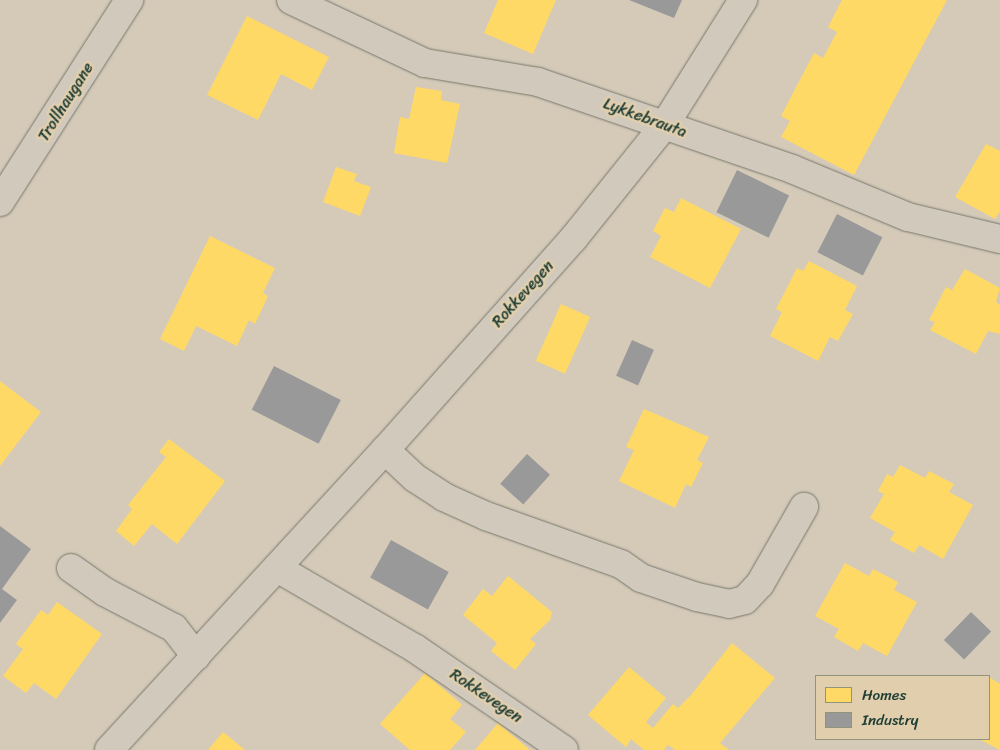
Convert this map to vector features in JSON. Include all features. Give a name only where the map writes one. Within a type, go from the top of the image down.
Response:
[{"type":"street","name":"Trollhaugane","points":[[0,202],[54,122],[129,0]]},
{"type":"street","name":"Lykkebrauta","points":[[291,0],[425,63],[538,82],[792,169],[908,217],[1000,239]]},
{"type":"street","name":"Rokkevegen","points":[[109,750],[385,450],[573,239],[664,126],[743,0]]},
{"type":"street","points":[[385,450],[415,478],[444,497],[621,564],[641,578],[697,597],[729,604],[745,600],[760,584],[804,506]]},
{"type":"street","points":[[71,568],[105,592],[174,628],[196,656]]},
{"type":"street","name":"Rokkevegen","points":[[277,568],[416,648],[564,750]]},
{"type":"building: Homes","points":[[498,0],[556,0],[533,54],[484,33]]},
{"type":"building: Homes","points":[[842,0],[947,0],[854,175],[781,137],[790,121],[781,116],[814,53],[823,58],[837,32],[828,27]]},
{"type":"building: Homes","points":[[247,16],[329,57],[312,90],[281,74],[258,120],[207,95]]},
{"type":"building: Homes","points":[[416,87],[442,91],[441,100],[460,104],[447,163],[394,153],[400,117],[409,119]]},
{"type":"building: Homes","points":[[986,144],[1000,151],[1000,211],[995,219],[955,197]]},
{"type":"building: Homes","points":[[336,167],[357,174],[354,181],[371,187],[360,216],[323,202]]},
{"type":"building: Homes","points":[[681,198],[741,229],[710,288],[650,257],[661,236],[653,231],[665,208],[674,212]]},
{"type":"building: Homes","points":[[210,236],[275,268],[263,293],[268,296],[255,324],[249,320],[237,346],[196,326],[184,351],[160,339]]},
{"type":"building: Homes","points":[[809,261],[857,286],[845,310],[853,314],[838,341],[830,337],[818,361],[770,336],[782,312],[776,309],[797,268],[803,271]]},
{"type":"building: Homes","points":[[965,269],[1000,288],[996,302],[1000,305],[1000,334],[988,331],[976,354],[930,330],[935,322],[929,320],[946,287],[952,290]]},
{"type":"building: Homes","points":[[561,304],[590,317],[565,374],[536,361]]},
{"type":"building: Homes","points":[[0,381],[41,412],[0,466]]},
{"type":"building: Homes","points":[[644,409],[709,437],[697,460],[703,463],[691,487],[686,484],[675,508],[619,481],[634,450],[626,447]]},
{"type":"building: Homes","points":[[169,439],[225,481],[177,544],[152,524],[134,546],[116,531],[132,509],[128,505],[166,457],[159,452]]},
{"type":"building: Homes","points":[[900,465],[925,478],[929,471],[954,484],[949,492],[973,505],[943,559],[919,545],[914,553],[890,540],[895,532],[870,518],[884,494],[878,491],[887,474],[893,477]]},
{"type":"building: Homes","points":[[845,563],[869,576],[873,569],[898,582],[894,590],[917,602],[887,656],[863,643],[858,651],[834,637],[839,629],[815,616]]},
{"type":"building: Homes","points":[[508,576],[552,612],[550,620],[530,639],[536,644],[515,670],[491,651],[497,643],[463,615],[483,589],[492,596]]},
{"type":"building: Homes","points":[[57,602],[102,634],[56,699],[34,683],[26,693],[3,676],[23,649],[16,644],[41,610],[48,615]]},
{"type":"building: Homes","points":[[732,643],[775,678],[720,743],[729,750],[675,750],[668,745],[664,750],[644,750],[631,739],[626,747],[588,715],[629,667],[666,698],[646,722],[653,728],[673,704],[678,708],[691,695]]},
{"type":"building: Homes","points":[[425,673],[462,705],[450,719],[466,732],[450,750],[410,750],[380,724]]},
{"type":"building: Homes","points":[[990,678],[1000,684],[1000,750],[981,740],[990,740]]},
{"type":"building: Homes","points":[[498,723],[530,750],[475,750]]},
{"type":"building: Homes","points":[[223,732],[245,750],[208,750]]},
{"type":"building: Industry","points":[[629,0],[682,0],[674,18]]},
{"type":"building: Industry","points":[[737,170],[789,195],[769,238],[716,212]]},
{"type":"building: Industry","points":[[837,214],[882,237],[863,275],[817,252]]},
{"type":"building: Industry","points":[[632,340],[654,350],[638,385],[616,376]]},
{"type":"building: Industry","points":[[274,366],[341,400],[319,444],[252,410]]},
{"type":"building: Industry","points":[[527,454],[550,475],[523,504],[500,484]]},
{"type":"building: Industry","points":[[0,526],[31,549],[2,589],[17,600],[0,623]]},
{"type":"building: Industry","points":[[391,540],[449,572],[428,610],[370,578]]},
{"type":"building: Industry","points":[[971,612],[991,631],[964,660],[944,640]]}]
